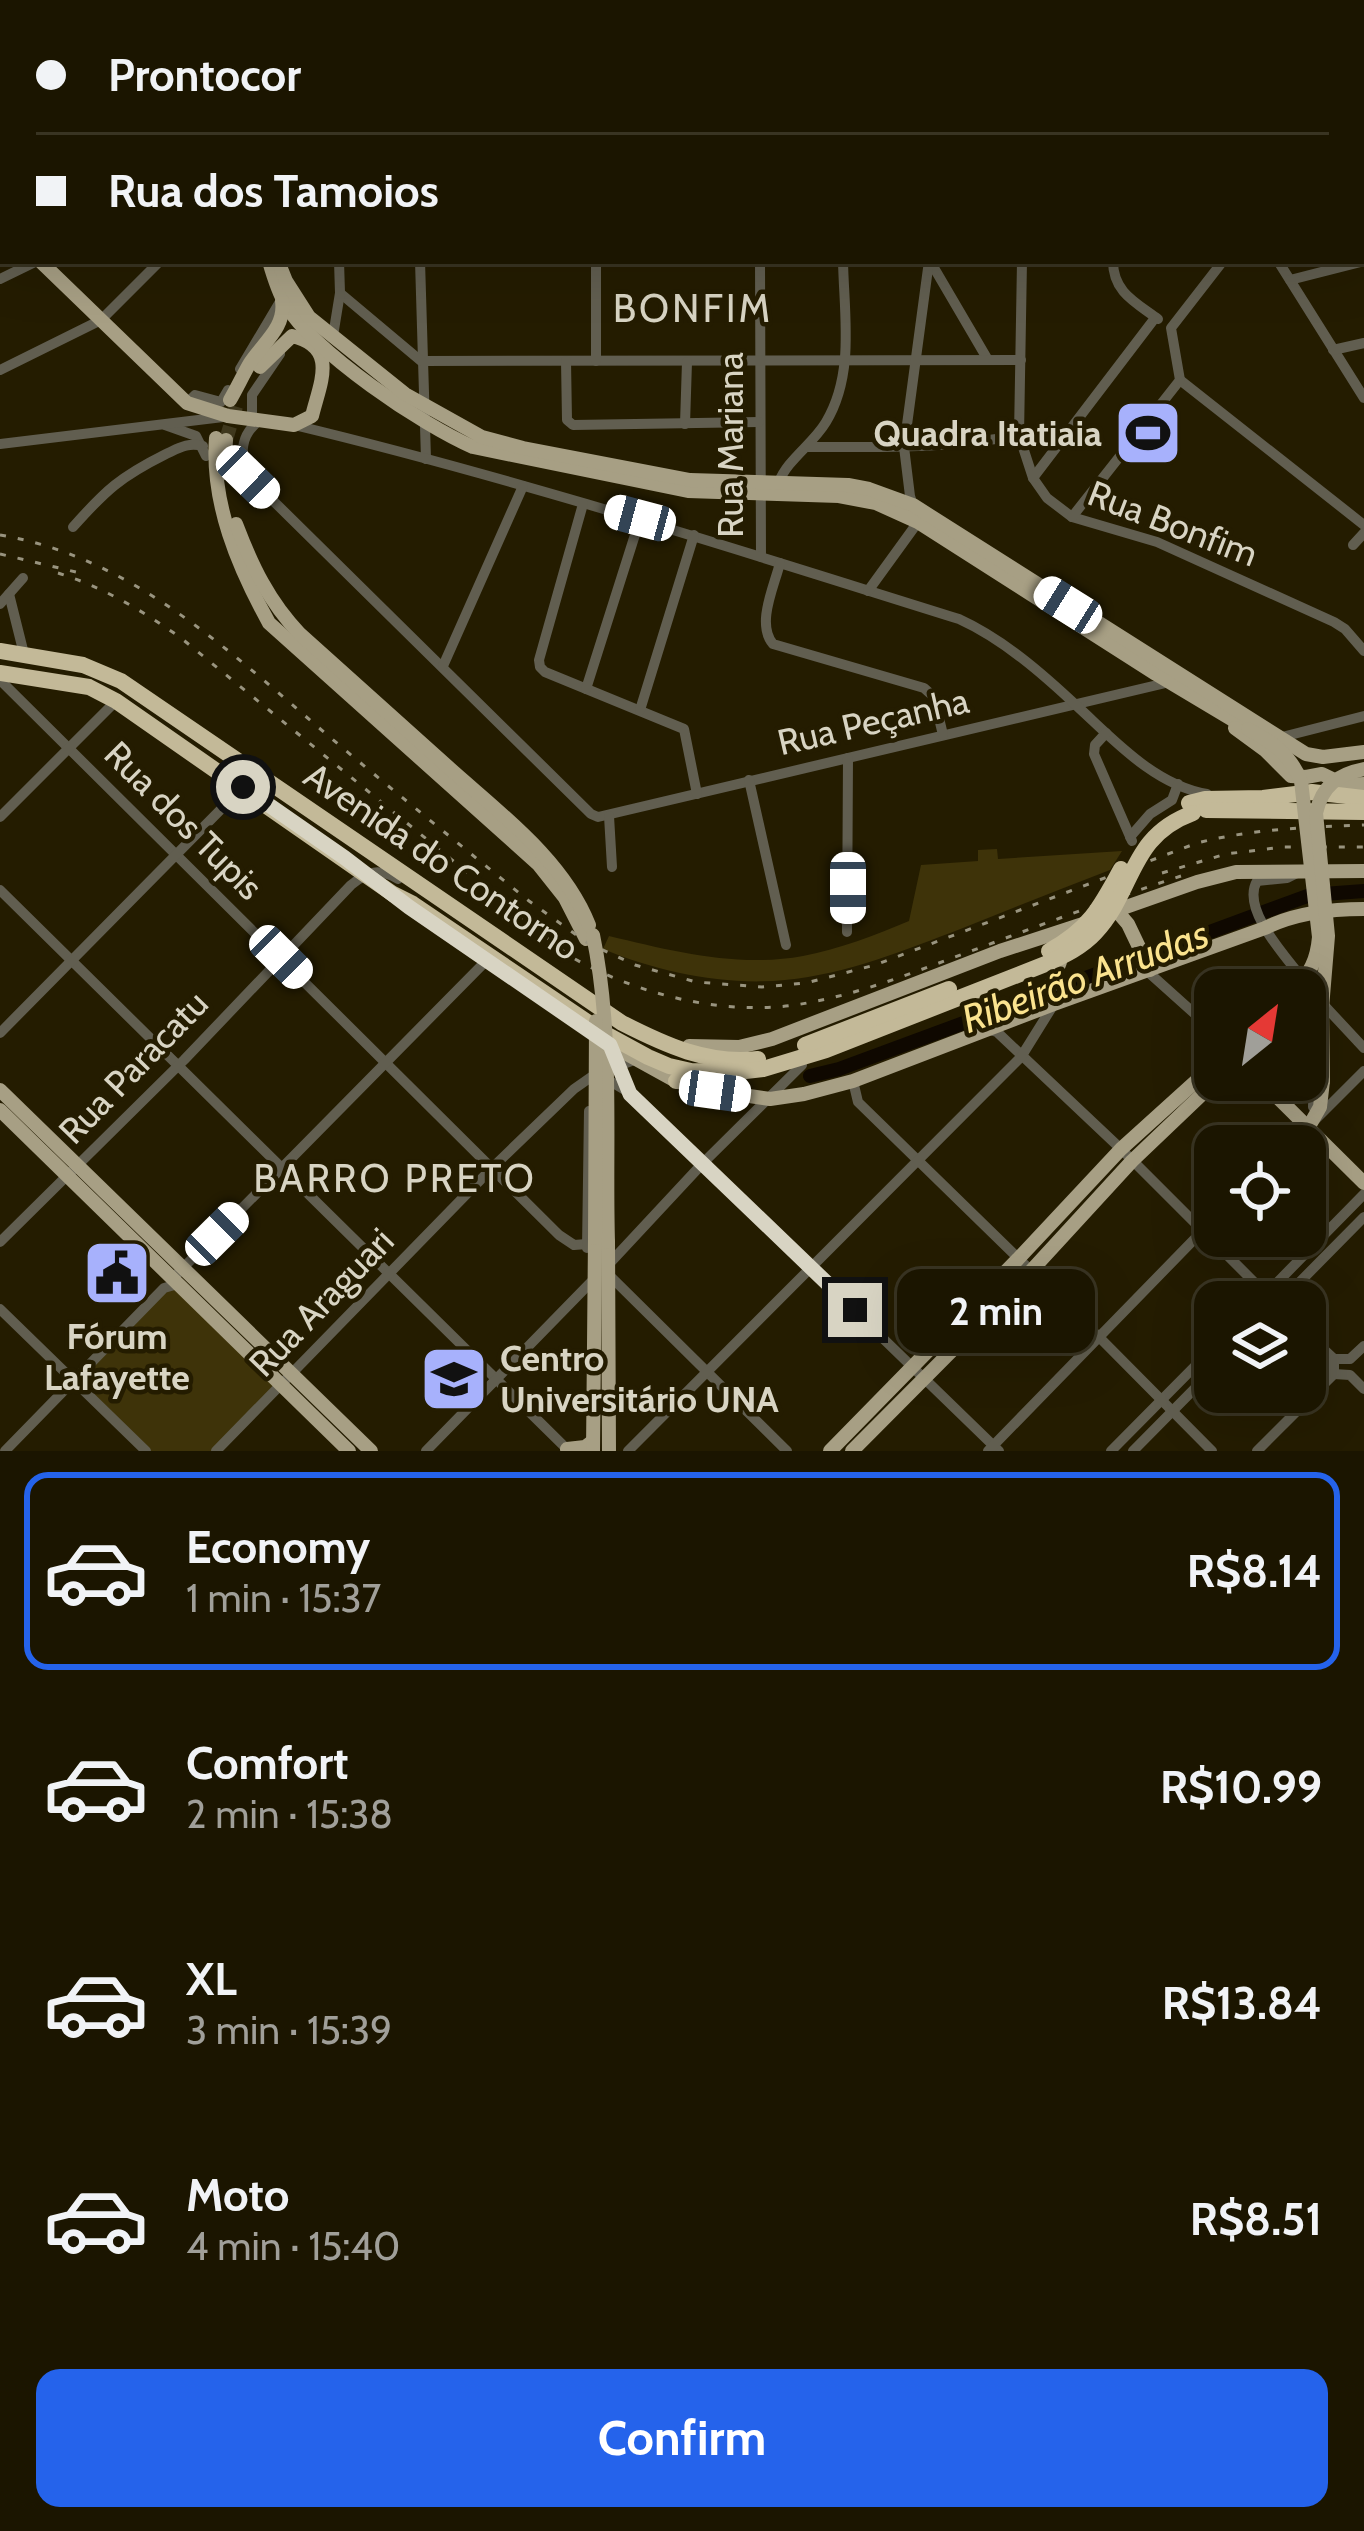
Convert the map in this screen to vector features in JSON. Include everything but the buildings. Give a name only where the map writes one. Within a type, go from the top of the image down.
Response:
[{"type":"highway","name":"Avenida do Contorno","points":[[0,651],[83,665],[121,681],[622,1023],[688,1052],[751,1060],[1056,984]]},
{"type":"highway","name":"Avenida do Contorno","points":[[0,676],[61,680],[116,701],[602,1032],[669,1066],[711,1072],[751,1070],[1056,984],[1078,947],[1115,905],[1153,837],[1191,808],[1228,798],[1360,789]]},
{"type":"highway","points":[[1191,808],[1364,812]]},
{"type":"highway","points":[[676,1082],[728,1083],[772,1076],[826,1049]]},
{"type":"main road","points":[[41,264],[188,403],[227,416],[294,425],[312,416],[324,368],[319,351],[292,336],[260,367]]},
{"type":"main road","points":[[272,264],[284,313],[250,362],[234,401],[298,310]]},
{"type":"main road","points":[[272,264],[298,310],[337,358],[425,423],[473,447],[688,490],[759,488],[779,482],[869,489],[913,505],[1314,757],[1364,752]]},
{"type":"main road","points":[[280,294],[286,306],[309,317],[373,371],[482,437],[690,480],[877,503],[918,522],[1284,752],[1301,781],[1319,937],[1311,969]]},
{"type":"main road","points":[[227,416],[214,425],[216,488],[253,594],[269,622],[538,863],[590,937]]},
{"type":"main road","points":[[213,445],[251,565],[280,613],[503,817],[552,865],[581,904],[590,937],[597,1004],[596,1242],[603,1267],[604,1448],[568,1450]]},
{"type":"main road","points":[[1203,702],[1265,750],[1285,773],[1297,778],[1326,774],[1360,789]]},
{"type":"main road","points":[[1325,969],[1328,936],[1316,813],[1334,780],[1364,769]]},
{"type":"main road","points":[[1313,889],[1320,854]]},
{"type":"main road","name":"Avenida do Contorno","points":[[654,1040],[703,1048],[739,1047],[772,1039],[1000,951],[1224,874],[1364,871]]},
{"type":"main road","name":"Avenida do Contorno","points":[[393,894],[610,1045],[627,1062],[676,1082],[770,1099],[853,1081],[989,1030],[1056,984],[1151,971],[1263,923],[1335,909],[1364,909]]},
{"type":"main road","points":[[1116,910],[1125,918],[1151,971]]},
{"type":"main road","points":[[1056,984],[1082,924]]},
{"type":"main road","points":[[1000,951],[1050,945],[1060,962],[1056,984]]},
{"type":"main road","points":[[852,1451],[1018,1259],[1194,1085]]},
{"type":"main road","points":[[0,1090],[173,1278],[371,1451]]},
{"type":"main road","points":[[830,1451],[1030,1271],[1126,1155],[1194,1099]]},
{"type":"main road","points":[[1282,1101],[1364,1183]]},
{"type":"main road","points":[[1303,1122],[1321,1101]]},
{"type":"main road","points":[[0,1110],[72,1172]]},
{"type":"main road","points":[[287,1380],[349,1451]]},
{"type":"street","points":[[0,279],[32,264]]},
{"type":"street","points":[[0,370],[100,320],[157,264]]},
{"type":"street","points":[[333,336],[339,264]]},
{"type":"street","points":[[420,264],[426,459]]},
{"type":"street","points":[[596,264],[596,362]]},
{"type":"street","name":"Rua Mariana","points":[[760,264],[760,556]]},
{"type":"street","points":[[779,482],[783,470],[808,447],[836,401],[846,361],[843,264]]},
{"type":"street","points":[[868,591],[918,522],[904,447],[930,264]]},
{"type":"street","points":[[932,264],[988,360]]},
{"type":"street","name":"Rua Bonfim","points":[[1022,264],[1019,435],[1047,499],[1072,517],[1157,542],[1334,622],[1364,651]]},
{"type":"street","points":[[1113,264],[1118,288],[1171,328],[1180,380],[1364,529],[1353,545]]},
{"type":"street","points":[[1171,328],[1221,264]]},
{"type":"street","points":[[1280,264],[1364,398]]},
{"type":"street","points":[[1290,280],[1352,264]]},
{"type":"street","points":[[340,293],[421,361],[1021,359]]},
{"type":"street","points":[[188,403],[195,395],[221,402],[280,294]]},
{"type":"street","points":[[1034,478],[1156,318]]},
{"type":"street","points":[[319,351],[295,342],[282,351],[252,395],[256,420],[242,448],[248,477],[443,666],[523,485]]},
{"type":"street","points":[[1333,350],[1364,343]]},
{"type":"street","points":[[566,362],[567,420],[572,424],[759,422]]},
{"type":"street","points":[[685,424],[687,362]]},
{"type":"street","points":[[1072,517],[1180,380]]},
{"type":"street","points":[[0,444],[227,416]]},
{"type":"street","points":[[161,424],[188,431],[213,445]]},
{"type":"street","points":[[294,425],[640,518],[974,626],[1075,703],[1137,759],[1196,792],[1228,798]]},
{"type":"street","points":[[182,446],[188,431]]},
{"type":"street","points":[[808,447],[904,447],[1019,435]]},
{"type":"street","points":[[73,527],[128,473],[182,446],[213,445]]},
{"type":"street","points":[[584,503],[539,664],[545,672],[684,729],[697,794]]},
{"type":"street","points":[[586,689],[640,518]]},
{"type":"street","points":[[640,710],[694,535]]},
{"type":"street","points":[[780,563],[764,627],[768,640],[924,688],[934,698],[943,735]]},
{"type":"street","points":[[23,578],[4,599],[24,654]]},
{"type":"street","name":"Rua Peçanha","points":[[443,666],[591,814],[610,816],[1170,682]]},
{"type":"street","name":"Rua dos Tupis","points":[[0,676],[559,1235],[574,1246],[596,1242]]},
{"type":"street","points":[[0,818],[116,701]]},
{"type":"street","points":[[1282,737],[1364,716]]},
{"type":"street","points":[[1106,733],[1094,754],[1131,839],[1150,814],[1172,800],[1178,784]]},
{"type":"street","points":[[848,758],[848,932]]},
{"type":"street","points":[[749,780],[786,945]]},
{"type":"street","points":[[0,1034],[243,787]]},
{"type":"street","points":[[610,816],[612,867]]},
{"type":"street","points":[[1296,969],[1263,923],[1252,888],[1257,881],[1287,878],[1301,871]]},
{"type":"street","points":[[367,874],[385,872],[424,888]]},
{"type":"street","name":"Rua Paracatu","points":[[0,1242],[367,874]]},
{"type":"street","points":[[0,890],[568,1450]]},
{"type":"street","points":[[5,1451],[488,959]]},
{"type":"street","points":[[1151,971],[1194,1012]]},
{"type":"street","points":[[628,1451],[1021,1057],[1056,984]]},
{"type":"street","points":[[1326,1010],[1364,1048]]},
{"type":"street","points":[[989,1030],[997,1032],[1194,1223]]},
{"type":"street","points":[[627,1062],[630,1094]]},
{"type":"street","name":"Rua Araguari","points":[[216,1451],[574,1089],[627,1062]]},
{"type":"street","points":[[426,1451],[802,1065]]},
{"type":"street","points":[[1303,1122],[1344,1093],[1364,1071]]},
{"type":"street","points":[[594,1075],[630,1094],[993,1449],[1194,1239]]},
{"type":"street","points":[[853,1081],[858,1102],[1211,1451]]},
{"type":"street","points":[[574,1089],[589,1095],[601,1092],[609,1099]]},
{"type":"street","points":[[1326,1090],[1333,1096],[1344,1093]]},
{"type":"street","points":[[603,1267],[612,1250],[609,1099],[615,1091],[630,1094]]},
{"type":"street","points":[[589,1095],[596,1242]]},
{"type":"street","points":[[1301,1125],[1314,1101]]},
{"type":"street","points":[[1286,1281],[1364,1194]]},
{"type":"street","points":[[1291,1281],[1364,1217]]},
{"type":"street","points":[[1227,1257],[1251,1281]]},
{"type":"street","points":[[603,1267],[787,1451]]},
{"type":"street","points":[[0,1310],[146,1451]]},
{"type":"street","points":[[1326,1352],[1334,1359],[1350,1359],[1364,1346]]},
{"type":"street","points":[[1258,1451],[1334,1374],[1334,1359]]},
{"type":"street","points":[[1350,1359],[1350,1375]]},
{"type":"street","points":[[1111,1451],[1194,1367]]},
{"type":"street","points":[[1334,1374],[1350,1375],[1364,1389]]},
{"type":"street","points":[[1133,1451],[1194,1389]]},
{"type":"shaded area","points":[[997,849],[998,859],[1122,851],[1110,870],[898,953],[808,977],[716,979],[603,949],[609,936],[730,959],[817,953],[909,921],[921,865],[978,861],[978,850]]},
{"type":"shaded area","points":[[173,1279],[282,1385],[216,1451],[146,1451],[72,1380]]},
{"type":"waterway","name":"Ribeirão Arrudas","points":[[810,1076],[1310,895],[1364,891]]},
{"type":"tunnel","points":[[226,440],[237,403]]},
{"type":"railway","points":[[0,535],[50,547],[140,589],[222,646],[481,862],[586,942],[635,965],[696,982],[762,987],[806,983],[875,965],[1197,843],[1259,832],[1364,825]]},
{"type":"railway","points":[[0,554],[76,572]]},
{"type":"railway","points":[[58,573],[122,601],[181,638],[568,955],[653,992],[746,1007],[830,998],[896,979],[1181,876]]},
{"type":"railway","points":[[1162,873],[1226,854],[1283,847],[1364,847]]},
{"type":"place","name":"Quadra Itatiaia","points":[[1148,433]]},
{"type":"place","name":"Fórum Lafayette","points":[[117,1273]]},
{"type":"place","name":"Centro Universitário UNA","points":[[454,1379]]},
{"type":"district","name":"BONFIM","points":[[693,308]]},
{"type":"district","name":"BARRO PRETO","points":[[395,1178]]},
{"type":"route","points":[[243,787],[610,1045],[630,1094],[855,1310]]}]
